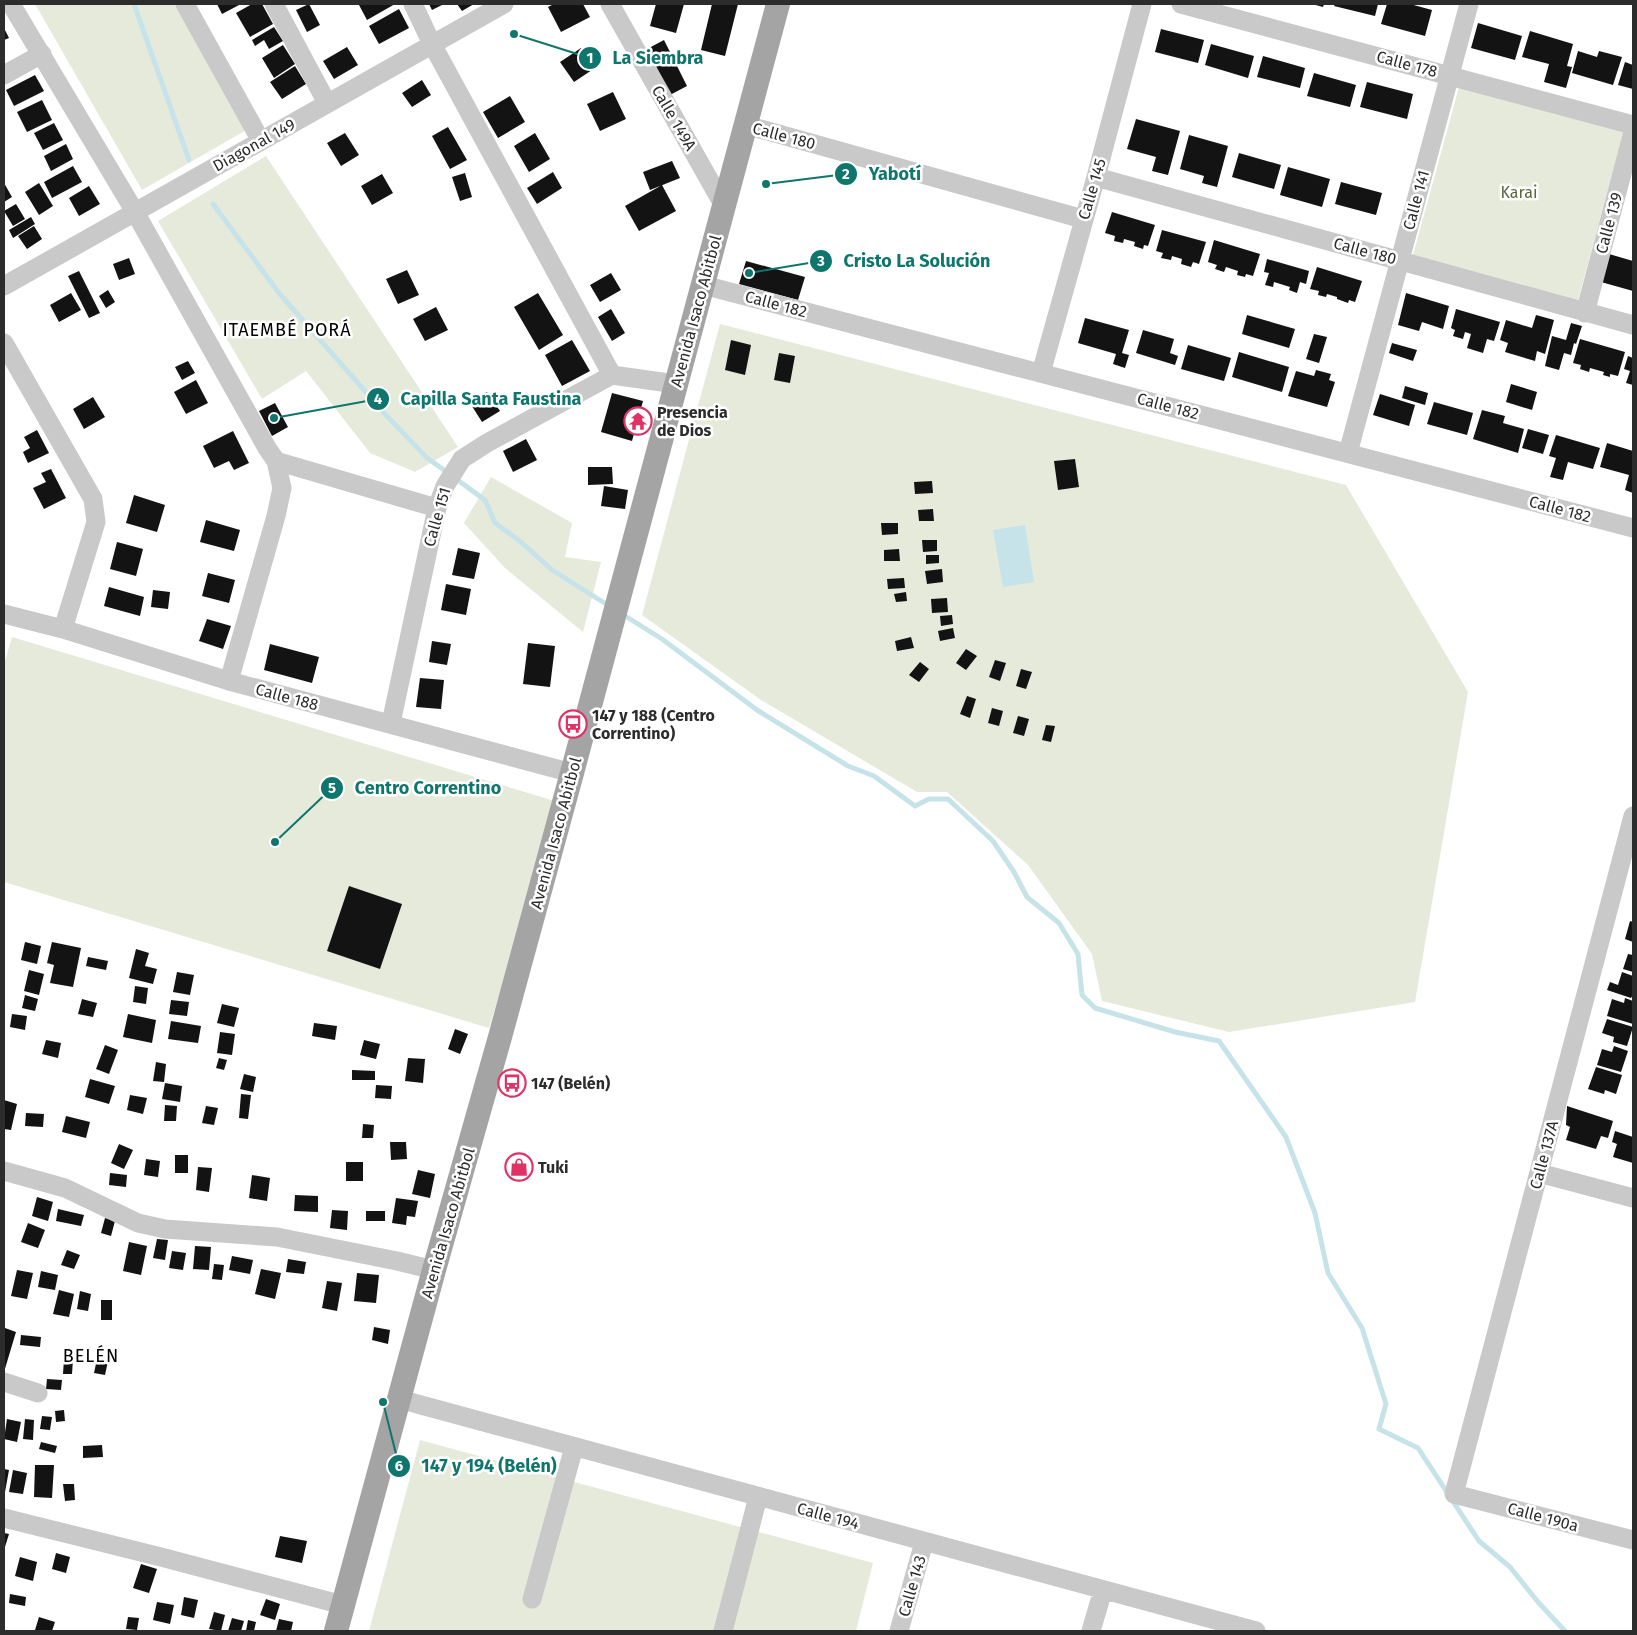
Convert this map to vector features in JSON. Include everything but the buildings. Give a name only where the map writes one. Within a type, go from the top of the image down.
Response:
[{"type":"main road","name":"Avenida Isaco Abitbol","points":[[336,1631],[434,1270],[490,1076],[778,4]]},
{"type":"street","points":[[11,4],[135,212],[266,448],[276,461],[282,488],[278,507],[228,681]]},
{"type":"street","points":[[185,4],[261,141]]},
{"type":"street","points":[[274,4],[327,103]]},
{"type":"street","points":[[412,4],[612,375],[676,384]]},
{"type":"street","name":"Diagonal 149","points":[[6,279],[135,212],[504,4]]},
{"type":"street","name":"Calle 149A","points":[[610,4],[724,206]]},
{"type":"street","name":"Calle 145","points":[[1041,373],[1142,4]]},
{"type":"street","name":"Calle 178","points":[[1181,4],[1633,125]]},
{"type":"street","name":"Calle 141","points":[[1348,454],[1469,4]]},
{"type":"street","points":[[4,75],[42,54]]},
{"type":"street","name":"Calle 180","points":[[746,125],[1084,219]]},
{"type":"street","name":"Calle 139","points":[[1585,313],[1633,132]]},
{"type":"street","name":"Calle 180","points":[[1096,177],[1633,325]]},
{"type":"street","name":"Calle 182","points":[[703,285],[1633,528]]},
{"type":"street","points":[[4,343],[93,499],[96,522],[63,630]]},
{"type":"street","name":"Calle 151","points":[[391,723],[437,508],[445,486],[462,459],[487,443],[612,375]]},
{"type":"street","points":[[276,461],[437,508]]},
{"type":"street","name":"Calle 188","points":[[4,614],[63,630],[228,681],[391,723],[572,773]]},
{"type":"street","name":"Calle 137A","points":[[1454,1494],[1539,1173],[1625,877],[1633,816]]},
{"type":"street","points":[[4,1171],[65,1188],[138,1223],[165,1229],[277,1237],[434,1270]]},
{"type":"street","points":[[1539,1173],[1633,1198]]},
{"type":"street","points":[[4,1382],[38,1393]]},
{"type":"street","name":"Calle 194","points":[[399,1398],[1256,1631]]},
{"type":"street","points":[[532,1599],[574,1447]]},
{"type":"street","name":"Calle 190a","points":[[1454,1494],[1633,1540]]},
{"type":"street","points":[[723,1631],[758,1497]]},
{"type":"street","points":[[4,1518],[343,1605]]},
{"type":"street","name":"Calle 143","points":[[899,1631],[924,1542]]},
{"type":"street","points":[[1091,1631],[1103,1590]]},
{"type":"green space","points":[[35,4],[175,4],[248,129],[142,190]]},
{"type":"green space","name":"Karai","points":[[1459,87],[1624,130],[1578,300],[1413,255]]},
{"type":"green space","points":[[266,156],[458,447],[415,472],[370,453],[306,371],[262,399],[158,221]]},
{"type":"green space","points":[[720,324],[1346,485],[1468,692],[1415,1002],[1229,1032],[1102,1001],[1092,954],[1028,865],[947,792],[917,792],[761,700],[642,615]]},
{"type":"green space","points":[[491,477],[572,523],[565,557],[601,562],[583,632],[505,568],[464,523]]},
{"type":"green space","points":[[12,637],[558,802],[489,1028],[4,882],[4,664]]},
{"type":"green space","points":[[420,1440],[873,1563],[856,1631],[369,1631]]},
{"type":"water","points":[[1025,525],[1034,582],[1003,587],[993,530]]},
{"type":"waterway","points":[[134,4],[189,160]]},
{"type":"waterway","points":[[213,204],[279,293],[386,415],[426,457],[485,500],[495,523],[521,542],[552,570],[611,607]]},
{"type":"waterway","points":[[622,614],[662,639],[757,710],[848,766],[874,776],[915,806],[929,799],[948,799],[993,841],[1014,872],[1027,897],[1059,923],[1078,954],[1082,995],[1095,1008],[1175,1032],[1219,1041],[1286,1137],[1315,1213],[1328,1273],[1362,1328],[1386,1404],[1379,1429],[1418,1448],[1479,1541],[1510,1567],[1538,1602],[1565,1631]]},
{"type":"place","name":"La Siembra","points":[[514,34]]},
{"type":"place","name":"Yabotí","points":[[766,184]]},
{"type":"place","name":"Cristo La Solución","points":[[749,273]]},
{"type":"place","name":"Capilla Santa Faustina","points":[[274,418]]},
{"type":"place","name":"Presencia de Dios","points":[[638,421]]},
{"type":"place","name":"147 y 188 (Centro Correntino)","points":[[573,724]]},
{"type":"place","name":"Centro Correntino","points":[[275,842]]},
{"type":"place","name":"147 (Belén)","points":[[512,1083]]},
{"type":"place","name":"Tuki","points":[[519,1167]]},
{"type":"place","name":"147 y 194 (Belén)","points":[[383,1402]]},
{"type":"district","name":"ITAEMBÉ PORÁ","points":[[287,330]]},
{"type":"district","name":"BELÉN","points":[[91,1356]]}]
